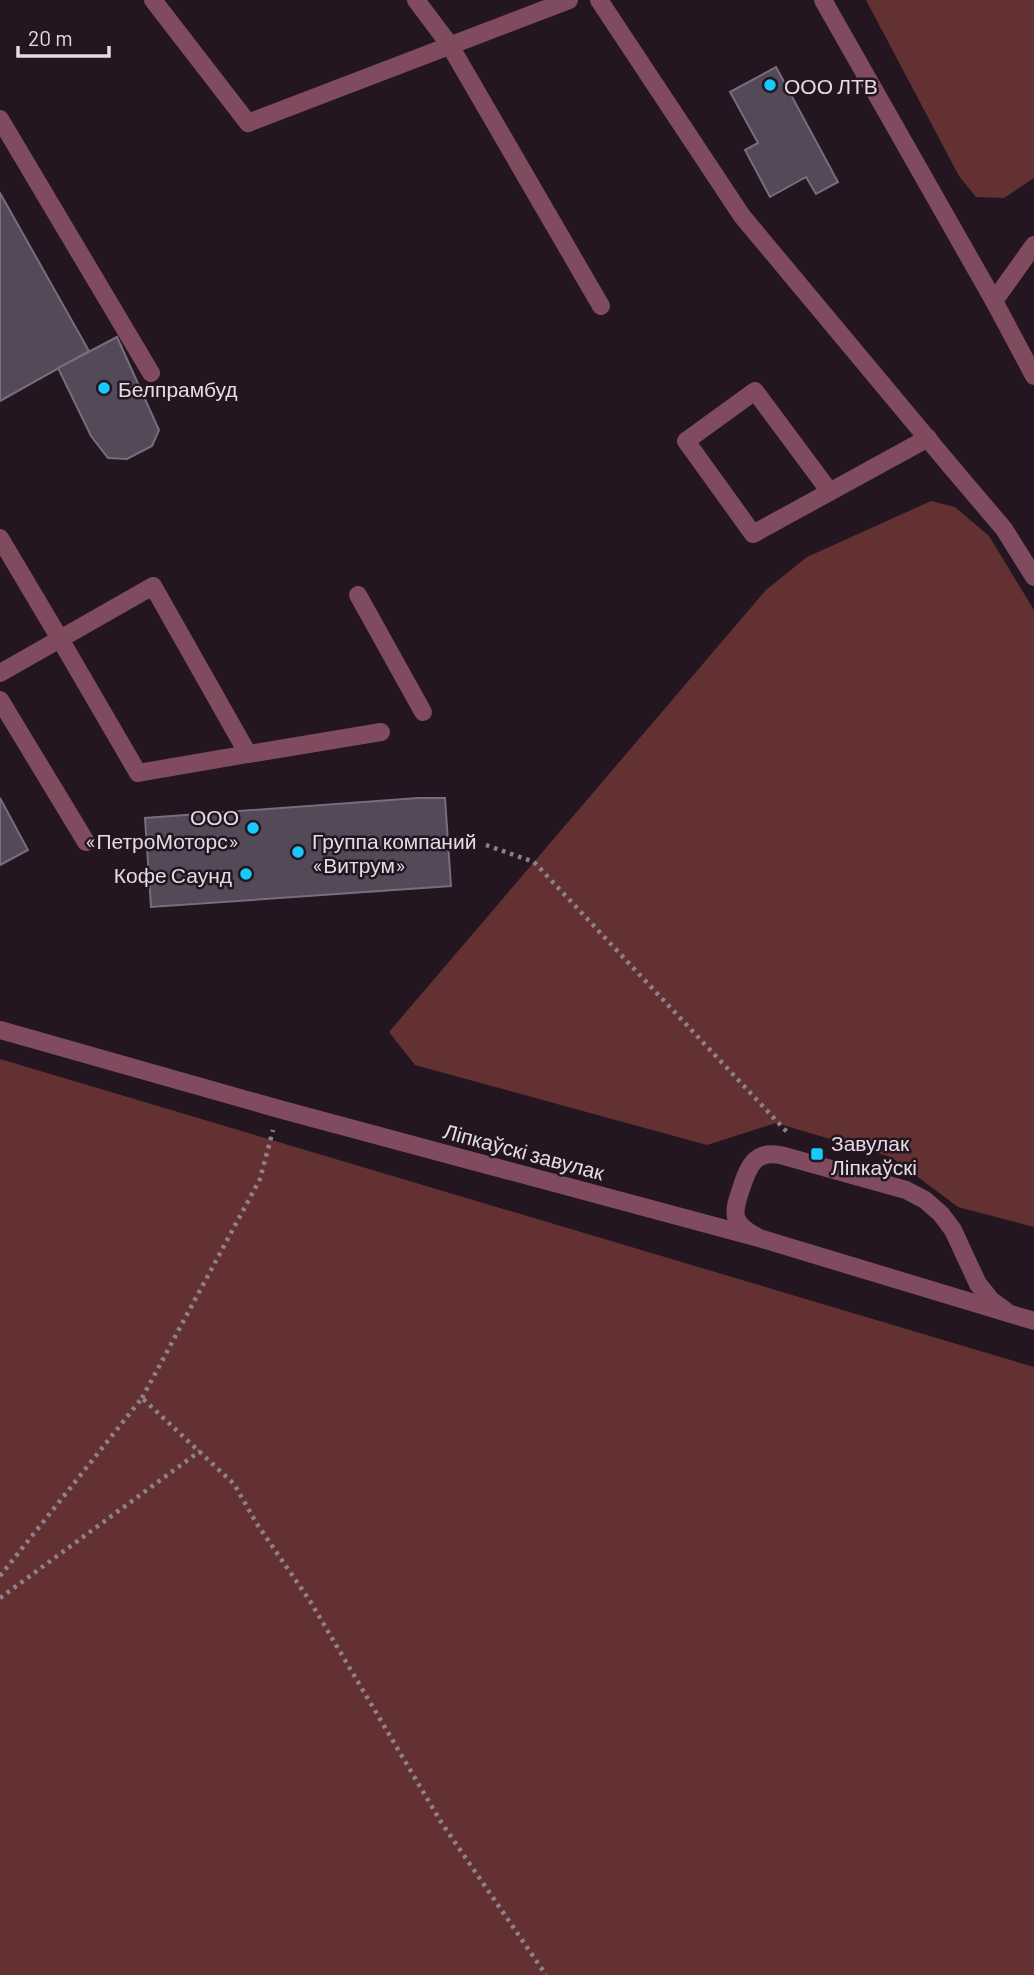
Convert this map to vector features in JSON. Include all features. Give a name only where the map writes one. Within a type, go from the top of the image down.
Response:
[{"type":"street","points":[[153,0],[248,123],[569,0]]},
{"type":"street","points":[[416,0],[449,44],[601,306]]},
{"type":"street","points":[[600,0],[742,216],[1004,529],[1034,577]]},
{"type":"street","points":[[823,0],[1034,376]]},
{"type":"street","points":[[0,120],[150,373]]},
{"type":"street","points":[[994,301],[1034,245]]},
{"type":"street","points":[[830,492],[755,391],[686,441],[753,534],[830,492],[928,438]]},
{"type":"street","points":[[0,538],[138,773],[381,732]]},
{"type":"street","points":[[0,673],[153,586],[248,754]]},
{"type":"street","points":[[358,595],[424,712]]},
{"type":"street","points":[[0,701],[86,842]]},
{"type":"street","name":"Ліпкаўскі завулак","points":[[0,1030],[279,1109],[759,1238],[1034,1321]]},
{"type":"street","points":[[759,1238],[745,1230],[736,1217],[736,1205],[751,1163],[772,1154],[906,1190],[925,1200],[941,1214],[953,1230],[978,1284],[991,1300],[1010,1314]]},
{"type":"path","points":[[486,845],[534,862],[795,1140]]},
{"type":"path","points":[[0,1576],[142,1398],[260,1179],[279,1109]]},
{"type":"path","points":[[142,1398],[234,1484],[257,1524],[337,1644],[441,1822],[546,1975]]},
{"type":"path","points":[[0,1598],[200,1451]]},
{"type":"shaded area","points":[[866,0],[1034,0],[1034,178],[1004,198],[976,197],[959,176]]},
{"type":"shaded area","points":[[931,501],[955,507],[989,536],[1034,610],[1034,1227],[958,1207],[891,1157],[776,1123],[707,1145],[415,1065],[389,1032],[766,590],[807,557]]},
{"type":"shaded area","points":[[0,1059],[1034,1367],[1034,1975],[0,1975]]},
{"type":"building","points":[[776,67],[838,182],[816,194],[806,177],[770,197],[745,150],[758,143],[730,92]]},
{"type":"building","points":[[0,193],[89,351],[0,401]]},
{"type":"building","name":"Белпрамбуд","points":[[117,337],[159,430],[152,446],[127,459],[108,458],[91,436],[58,368]]},
{"type":"building","points":[[0,798],[28,850],[0,865]]},
{"type":"building","name":"Группа компаний «Витрум»","points":[[445,798],[451,886],[151,907],[145,818]]},
{"type":"place","name":"ООО ЛТВ","points":[[770,85]]},
{"type":"place","name":"Белпрамбуд","points":[[104,388]]},
{"type":"place","name":"ООО «ПетроМоторс»","points":[[253,828]]},
{"type":"place","name":"Группа компаний «Витрум»","points":[[298,852]]},
{"type":"place","name":"Кофе Саунд","points":[[246,874]]},
{"type":"place","name":"Завулак Ліпкаўскі","points":[[817,1154]]}]
